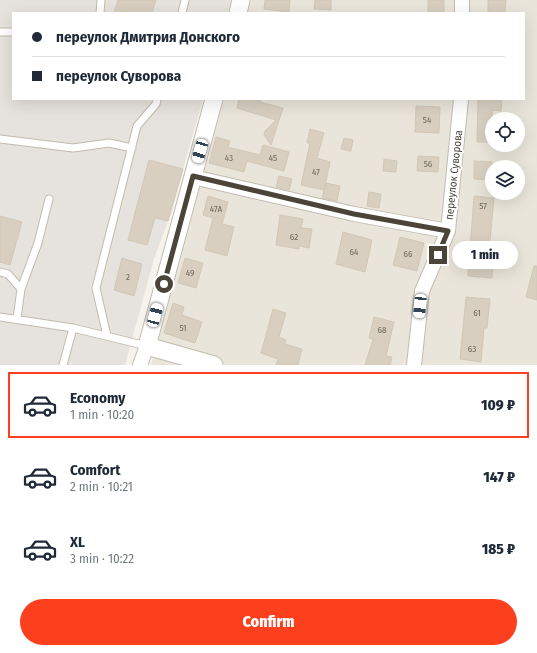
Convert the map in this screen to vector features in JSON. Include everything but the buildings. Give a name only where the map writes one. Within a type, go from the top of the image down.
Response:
[{"type":"street","points":[[238,12],[241,0]]},
{"type":"street","points":[[462,0],[462,12]]},
{"type":"street","points":[[140,365],[147,346],[214,100]]},
{"type":"street","name":"переулок Суворова","points":[[414,365],[422,291],[448,231],[461,100]]},
{"type":"street","points":[[193,176],[354,214],[448,231]]},
{"type":"street","points":[[147,346],[214,365]]},
{"type":"lane","points":[[100,12],[101,0]]},
{"type":"lane","points":[[182,12],[185,0]]},
{"type":"lane","points":[[0,32],[12,32]]},
{"type":"lane","points":[[107,336],[96,288],[138,126],[156,104],[157,100]]},
{"type":"lane","points":[[0,139],[73,148],[109,143],[132,148]]},
{"type":"lane","points":[[17,319],[21,290],[38,243],[49,199]]},
{"type":"lane","points":[[0,272],[8,274],[21,290]]},
{"type":"lane","points":[[0,317],[73,328],[147,346]]},
{"type":"lane","points":[[63,365],[73,328]]},
{"type":"shaded area","points":[[0,0],[231,0],[228,12],[12,12],[12,100],[203,100],[168,221],[154,259],[125,365],[0,365]]},
{"type":"shaded area","points":[[251,0],[537,0],[537,365],[151,365],[224,100],[525,100],[525,12],[247,12]]},
{"type":"route","points":[[164,284],[193,176],[354,214],[448,231],[438,255]]}]
